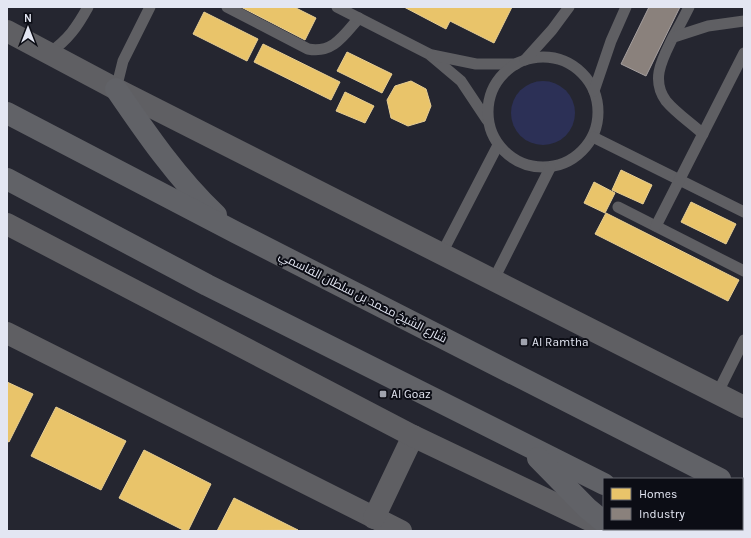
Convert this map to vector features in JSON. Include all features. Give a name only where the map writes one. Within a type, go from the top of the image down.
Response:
[{"type":"main road","points":[[116,89],[172,167],[200,199],[236,233]]},
{"type":"main road","name":"شارع الشيخ محمد بن سلطان القاسمي","points":[[7,113],[236,233],[718,478]]},
{"type":"main road","points":[[7,179],[207,285],[603,484]]},
{"type":"main road","points":[[524,444],[587,508],[603,521]]},
{"type":"street","points":[[7,31],[116,89],[442,252],[717,394],[744,406]]},
{"type":"street","points":[[7,224],[413,436],[603,527]]},
{"type":"street","points":[[7,333],[401,531]]},
{"type":"street","points":[[374,518],[413,436]]},
{"type":"lane","points":[[49,53],[71,34],[88,7]]},
{"type":"lane","points":[[116,89],[123,61],[150,7]]},
{"type":"lane","points":[[227,7],[308,49],[314,50],[321,50],[333,46],[359,18]]},
{"type":"lane","points":[[337,7],[430,54],[468,63],[520,62],[538,57],[552,58],[566,62],[578,69],[587,79],[598,102],[597,126],[593,137],[585,149],[575,158],[550,168],[535,167],[521,163],[508,156],[498,146],[491,134],[487,107],[490,94],[496,82],[505,72],[520,62],[552,30],[569,7]]},
{"type":"lane","points":[[594,91],[610,41],[626,7]]},
{"type":"lane","points":[[689,7],[661,62],[658,78],[661,93],[670,106],[703,134]]},
{"type":"lane","points":[[674,37],[708,26],[744,21]]},
{"type":"lane","points":[[430,54],[461,81],[488,121]]},
{"type":"lane","points":[[656,226],[742,60]]},
{"type":"lane","points":[[593,137],[744,212]]},
{"type":"lane","points":[[442,252],[498,146]]},
{"type":"lane","points":[[494,279],[550,168]]},
{"type":"lane","points":[[618,207],[744,271]]},
{"type":"lane","points":[[717,394],[744,340]]},
{"type":"shaded area","points":[[537,81],[549,81],[566,90],[573,101],[575,113],[573,125],[566,136],[549,145],[537,145],[525,140],[516,131],[511,119],[511,107],[516,95],[525,86]]},
{"type":"building: Homes","points":[[241,7],[294,7],[316,18],[305,40]]},
{"type":"building: Homes","points":[[404,7],[512,7],[494,43],[450,21],[446,29]]},
{"type":"building: Homes","points":[[204,12],[258,39],[247,61],[193,34]]},
{"type":"building: Homes","points":[[263,44],[340,82],[331,100],[254,62]]},
{"type":"building: Homes","points":[[347,52],[392,74],[382,93],[337,71]]},
{"type":"building: Homes","points":[[411,81],[426,89],[431,106],[425,121],[408,126],[391,118],[387,100],[395,86]]},
{"type":"building: Homes","points":[[345,92],[374,106],[365,123],[336,111]]},
{"type":"building: Homes","points":[[621,170],[652,185],[643,204],[612,190]]},
{"type":"building: Homes","points":[[594,182],[615,193],[605,213],[584,203]]},
{"type":"building: Homes","points":[[691,202],[736,224],[726,244],[681,222]]},
{"type":"building: Homes","points":[[606,213],[739,280],[728,301],[595,234]]},
{"type":"building: Homes","points":[[7,382],[33,394],[9,442],[7,441]]},
{"type":"building: Homes","points":[[56,407],[126,441],[101,490],[31,456]]},
{"type":"building: Homes","points":[[144,450],[211,484],[188,531],[185,531],[119,498]]},
{"type":"building: Homes","points":[[234,498],[298,530],[217,531]]},
{"type":"building: Industry","points":[[649,7],[680,7],[646,76],[621,64]]},
{"type":"place","name":"Al Ramtha","points":[[524,342]]},
{"type":"place","name":"Al Goaz","points":[[383,394]]}]
